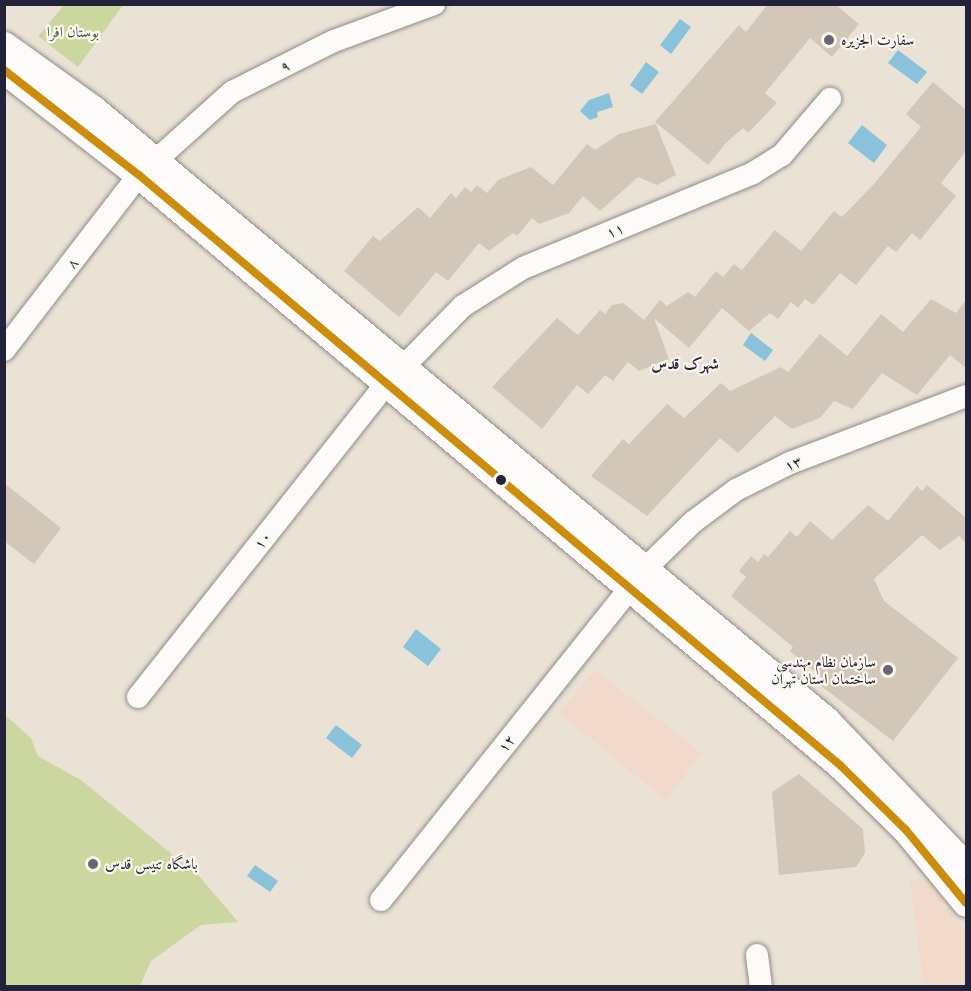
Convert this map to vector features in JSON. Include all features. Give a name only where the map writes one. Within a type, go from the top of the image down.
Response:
[{"type":"street","name":"۹","points":[[147,168],[232,92],[334,41],[434,4]]},
{"type":"street","points":[[4,45],[147,168],[803,718],[966,866]]},
{"type":"street","points":[[4,70],[147,168]]},
{"type":"street","name":"۱۱","points":[[394,376],[463,306],[523,268],[753,173],[782,155],[830,99]]},
{"type":"street","name":"۸","points":[[4,350],[147,168]]},
{"type":"street","name":"۱۰","points":[[138,697],[394,376]]},
{"type":"street","name":"۱۳","points":[[638,579],[736,490],[790,463],[966,396]]},
{"type":"street","name":"۱۲","points":[[381,900],[638,579]]},
{"type":"street","points":[[803,718],[906,830],[966,903]]},
{"type":"street","points":[[758,955],[760,987]]},
{"type":"shaded area","points":[[595,670],[702,753],[666,800],[559,713]]},
{"type":"shaded area","points":[[925,879],[966,932],[966,986],[924,986],[910,881]]},
{"type":"green space","name":"بوستان افرا","points":[[64,5],[123,5],[78,67],[38,36]]},
{"type":"green space","name":"باشگاه تنیس قدس","points":[[5,715],[31,738],[38,756],[81,780],[200,877],[238,922],[201,925],[151,961],[140,986],[5,986]]},
{"type":"water","points":[[680,19],[691,27],[671,54],[660,45]]},
{"type":"water","points":[[898,50],[927,72],[917,84],[888,63]]},
{"type":"water","points":[[646,62],[659,72],[642,94],[630,85]]},
{"type":"water","points":[[609,93],[613,107],[597,112],[598,117],[590,120],[580,111],[589,100]]},
{"type":"water","points":[[862,125],[887,145],[874,163],[848,143]]},
{"type":"water","points":[[751,333],[773,350],[765,361],[743,345]]},
{"type":"water","points":[[416,629],[441,649],[428,666],[403,647]]},
{"type":"water","points":[[336,725],[362,745],[352,758],[326,738]]},
{"type":"water","points":[[255,865],[278,881],[270,892],[247,876]]},
{"type":"building","points":[[768,4],[835,4],[859,24],[832,57],[810,38],[765,93],[777,103],[748,133],[743,128],[726,143],[708,165],[655,122],[739,25],[746,32]]},
{"type":"building","points":[[933,82],[966,110],[966,151],[941,183],[956,196],[920,240],[912,233],[896,252],[888,246],[856,285],[840,273],[813,305],[805,299],[798,308],[791,302],[778,319],[770,313],[749,331],[722,308],[689,348],[654,318],[669,359],[639,371],[628,362],[613,381],[605,375],[588,394],[577,385],[542,429],[492,387],[557,318],[578,335],[600,310],[605,314],[612,305],[623,303],[644,320],[660,300],[667,306],[688,292],[695,297],[716,271],[723,277],[734,264],[742,270],[775,230],[801,251],[834,211],[842,217],[874,184],[921,127],[906,114]]},
{"type":"building","points":[[656,124],[676,175],[657,185],[638,177],[600,211],[583,196],[569,213],[539,224],[532,218],[517,236],[513,233],[489,251],[479,243],[448,281],[436,272],[399,317],[344,271],[373,236],[380,241],[418,207],[430,218],[451,193],[456,198],[465,187],[471,192],[477,185],[487,193],[498,180],[531,167],[553,185],[587,144],[595,150],[619,134]]},
{"type":"building","points":[[931,299],[956,313],[966,300],[966,368],[950,355],[917,395],[882,373],[853,409],[834,401],[820,418],[792,429],[775,416],[738,453],[720,438],[647,516],[591,476],[623,439],[629,444],[667,404],[684,418],[721,383],[730,391],[781,367],[788,372],[820,334],[847,356],[881,314],[903,332]]},
{"type":"building","points":[[4,483],[61,528],[34,564],[4,541]]},
{"type":"building","points":[[927,485],[966,518],[966,543],[959,536],[940,550],[922,535],[874,579],[884,601],[958,658],[893,741],[816,682],[821,677],[790,651],[793,647],[731,596],[746,577],[739,571],[751,556],[758,562],[764,554],[768,557],[790,531],[797,537],[810,521],[832,540],[868,505],[888,521],[917,486],[922,491]]},
{"type":"building","points":[[799,774],[863,829],[865,853],[856,867],[779,875],[772,792]]},
{"type":"transit line","points":[[4,70],[139,175],[841,766],[906,830],[966,903]]},
{"type":"place","name":"سفارت الجزیره","points":[[829,40]]},
{"type":"place","name":"سازمان نظام مهندسی ساختمان استان تهران","points":[[888,670]]},
{"type":"place","name":"باشگاه تنیس قدس","points":[[93,864]]},
{"type":"district","name":"شهرک قدس","points":[[685,363]]}]
